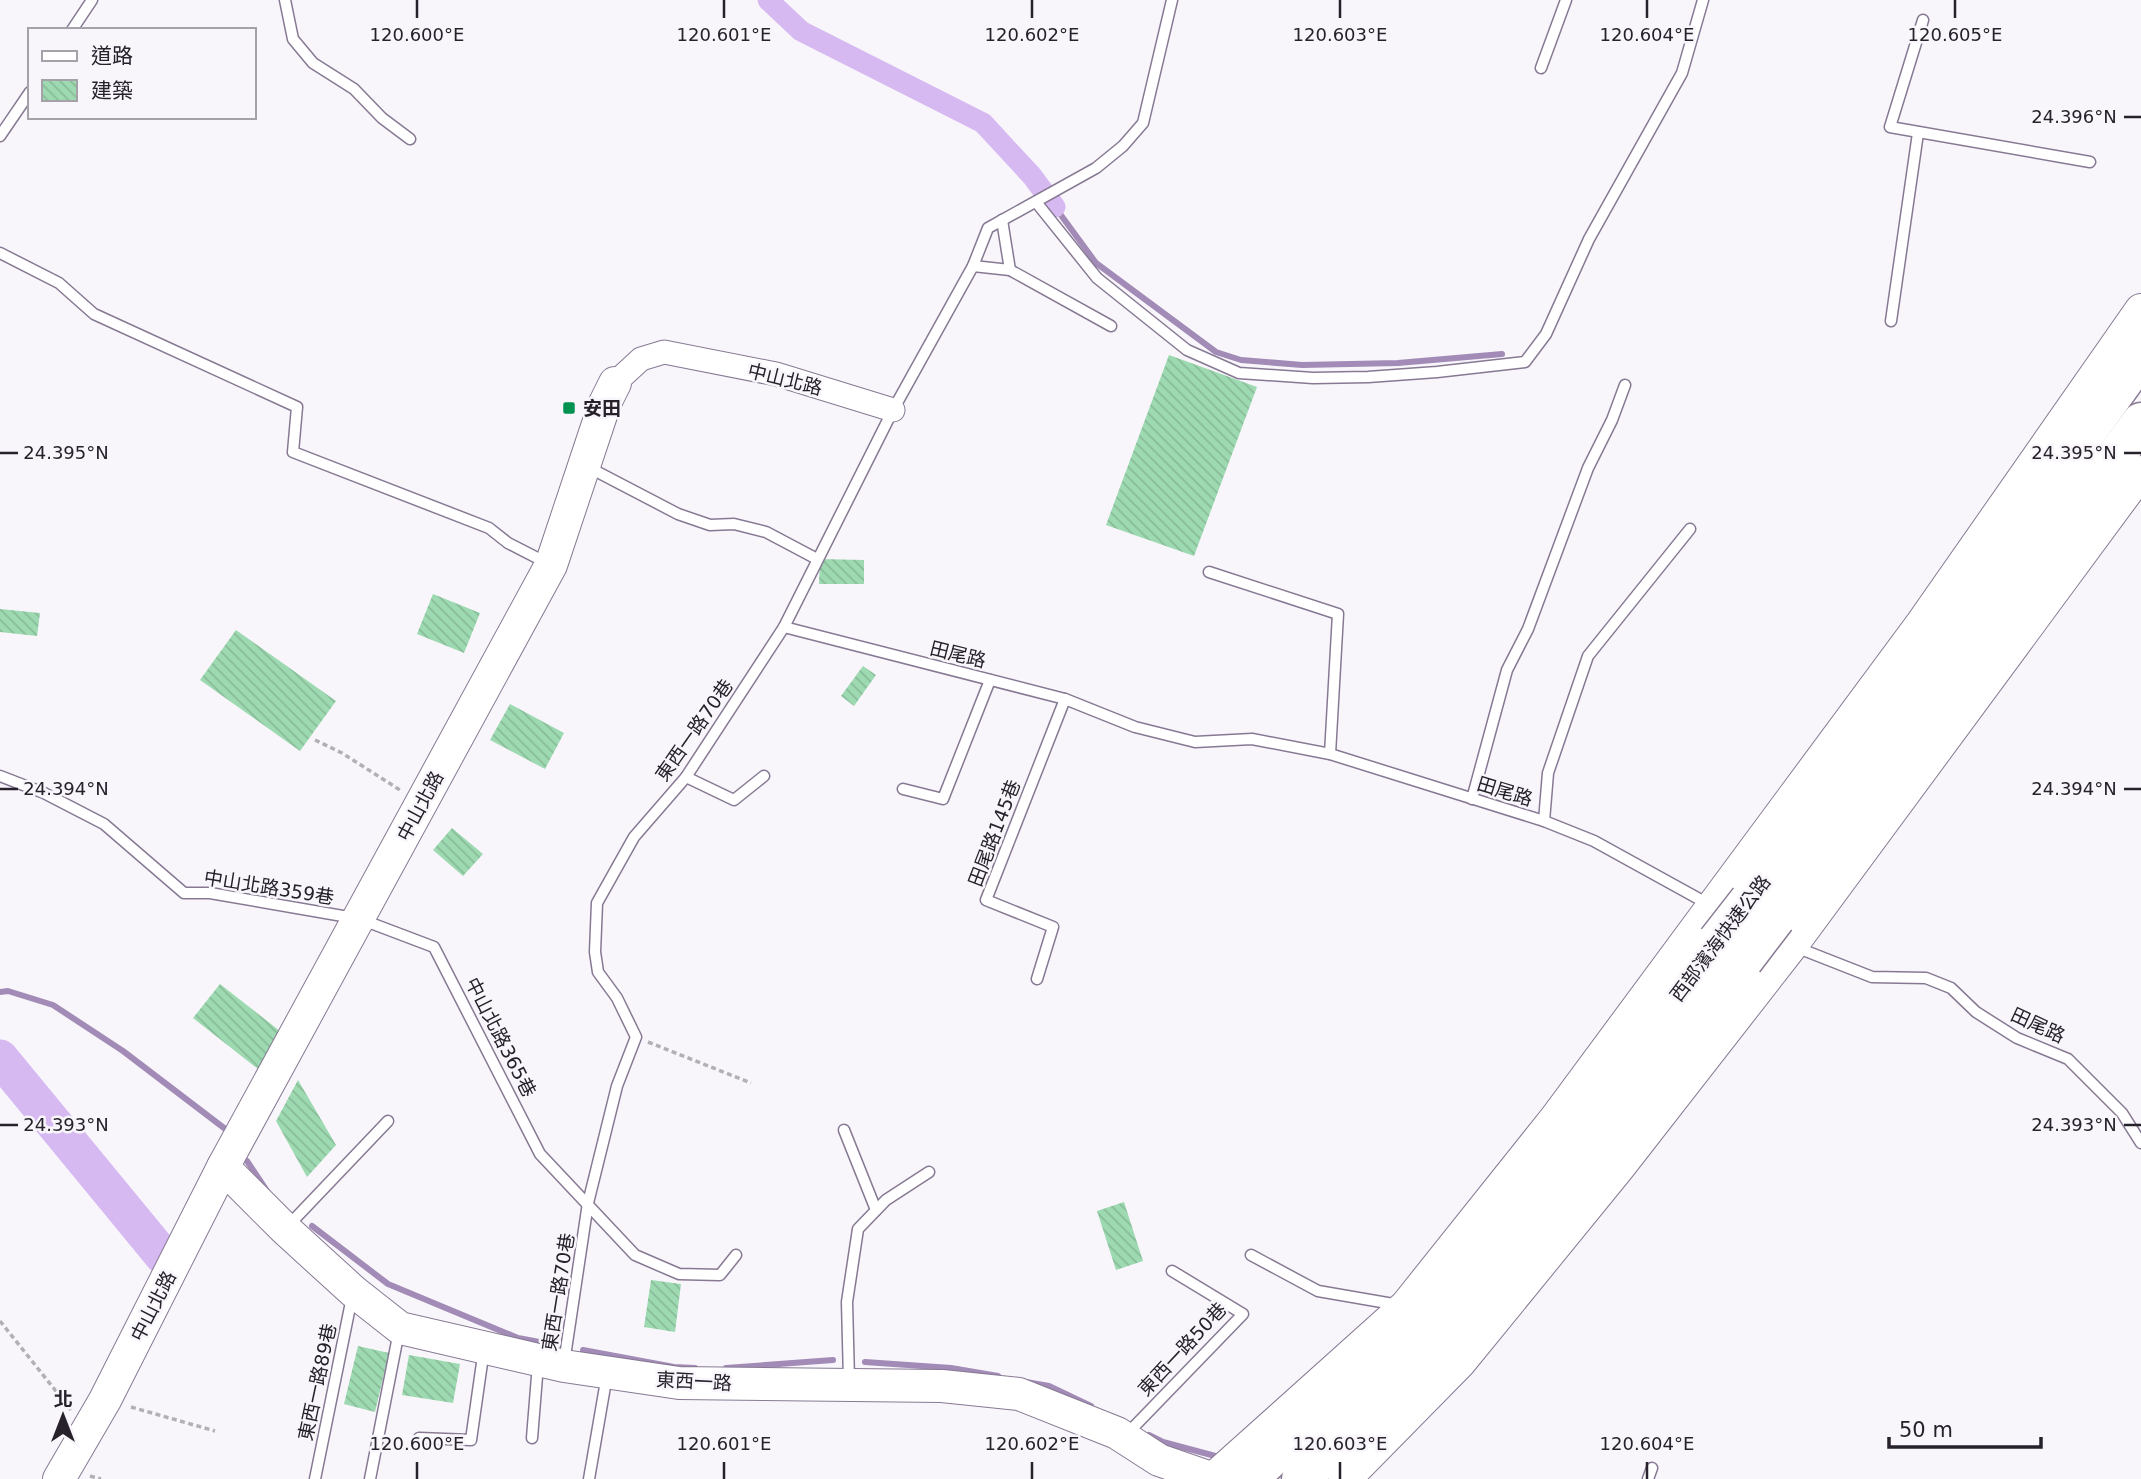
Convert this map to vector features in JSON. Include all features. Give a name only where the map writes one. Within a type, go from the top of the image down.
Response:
[{"type":"highway","name":"西部濱海快速公路","points":[[1301,1479],[1450,1334],[1611,1141],[1749,928],[2141,357]]},
{"type":"highway","name":"西部濱海快速公路","points":[[1258,1472],[1430,1306],[1749,928],[2141,422]]},
{"type":"street","points":[[1345,1479],[1460,1362],[1619,1167],[1749,928],[1923,622],[2141,310]]},
{"type":"street","name":"中山北路","points":[[59,1479],[105,1400],[223,1167],[551,565],[583,465],[615,383],[641,359],[664,352],[776,374],[893,410]]},
{"type":"street","points":[[1214,1479],[1406,1306],[1556,1118],[1749,928],[2141,471]]},
{"type":"street","name":"東西一路","points":[[223,1167],[353,1292],[400,1328],[551,1363],[679,1382],[942,1386],[1018,1394],[1123,1438],[1159,1460],[1214,1479]]},
{"type":"lane","points":[[73,28],[92,0]]},
{"type":"lane","points":[[285,0],[293,39],[313,63],[354,89],[382,118],[410,139]]},
{"type":"lane","name":"東西一路70巷","points":[[532,1438],[617,1086],[636,1037],[617,998],[598,972],[595,952],[597,904],[634,837],[686,777],[784,627],[893,410],[973,266],[988,228],[1096,168],[1143,123],[1172,0]]},
{"type":"lane","points":[[1541,68],[1566,0]]},
{"type":"lane","points":[[1036,202],[1097,278],[1186,350],[1239,373],[1313,378],[1368,377],[1525,362],[1546,334],[1589,239],[1682,73],[1703,0]]},
{"type":"lane","points":[[1923,20],[1890,127],[2090,162]]},
{"type":"lane","points":[[0,136],[28,95]]},
{"type":"lane","points":[[1891,321],[1917,133]]},
{"type":"lane","points":[[1002,220],[1010,270]]},
{"type":"lane","points":[[0,253],[59,283],[94,314],[297,407],[293,452],[489,528],[508,543],[551,565]]},
{"type":"lane","points":[[973,266],[1010,270],[1111,326]]},
{"type":"lane","points":[[1472,799],[1507,670],[1528,629],[1588,468],[1612,420],[1625,385]]},
{"type":"lane","points":[[583,465],[678,514],[710,525],[734,524],[766,532],[817,559]]},
{"type":"lane","points":[[1544,821],[1548,774],[1588,656],[1690,529]]},
{"type":"lane","points":[[1209,572],[1338,614],[1330,754]]},
{"type":"lane","name":"田尾路","points":[[784,627],[1065,699],[1135,727],[1195,742],[1252,739],[1330,754],[1544,821],[1594,841],[1749,928],[1872,977],[1926,978],[1951,988],[1976,1012],[2017,1038],[2068,1059],[2105,1093],[2122,1113],[2141,1143]]},
{"type":"lane","points":[[903,789],[943,799],[990,680]]},
{"type":"lane","name":"田尾路145巷","points":[[1037,979],[1053,927],[986,900],[1065,699]]},
{"type":"lane","name":"中山北路359巷","points":[[0,776],[44,793],[104,824],[184,893],[210,893],[359,919]]},
{"type":"lane","points":[[686,777],[734,800],[764,776]]},
{"type":"lane","name":"中山北路365巷","points":[[359,919],[434,947],[540,1154],[635,1255],[679,1274],[720,1275],[736,1255]]},
{"type":"lane","points":[[285,1229],[388,1122]]},
{"type":"lane","points":[[844,1130],[876,1210]]},
{"type":"lane","points":[[849,1383],[846,1301],[858,1229],[886,1200],[929,1172]]},
{"type":"lane","points":[[1251,1255],[1318,1292],[1406,1306]]},
{"type":"lane","name":"東西一路50巷","points":[[1123,1438],[1243,1314],[1172,1271]]},
{"type":"lane","name":"東西一路89巷","points":[[315,1479],[353,1292]]},
{"type":"lane","points":[[370,1479],[400,1328]]},
{"type":"lane","points":[[419,1438],[471,1440],[484,1348]]},
{"type":"lane","points":[[589,1479],[607,1373]]},
{"type":"lane","points":[[1648,1479],[1652,1468]]},
{"type":"path","points":[[315,740],[342,753],[422,804]]},
{"type":"path","points":[[636,1037],[751,1083]]},
{"type":"path","points":[[0,1321],[87,1431]]},
{"type":"path","points":[[105,1400],[215,1431]]},
{"type":"building","points":[[1169,355],[1257,387],[1194,556],[1106,525]]},
{"type":"building","points":[[820,559],[864,560],[864,584],[819,584]]},
{"type":"building","points":[[433,594],[480,613],[464,653],[417,634]]},
{"type":"building","points":[[0,609],[40,613],[37,636],[0,632]]},
{"type":"building","points":[[236,630],[336,701],[300,751],[200,680]]},
{"type":"building","points":[[863,666],[876,675],[854,706],[841,696]]},
{"type":"building","points":[[510,704],[564,733],[545,769],[490,740]]},
{"type":"building","points":[[452,828],[483,854],[463,876],[433,850]]},
{"type":"building","points":[[220,984],[285,1035],[258,1069],[193,1018]]},
{"type":"building","points":[[298,1080],[336,1145],[307,1177],[276,1121]]},
{"type":"building","points":[[1124,1202],[1143,1261],[1116,1270],[1097,1211]]},
{"type":"building","points":[[651,1280],[681,1284],[675,1332],[644,1327]]},
{"type":"building","points":[[358,1346],[389,1353],[375,1412],[344,1404]]},
{"type":"building","points":[[409,1355],[460,1364],[453,1403],[402,1395]]},
{"type":"waterway","points":[[768,0],[801,31],[983,123],[1032,176],[1055,207]]},
{"type":"waterway","points":[[1055,207],[1096,263],[1216,352],[1241,360],[1302,365],[1398,363],[1502,354]]},
{"type":"waterway","points":[[0,992],[8,991],[53,1005],[123,1051],[224,1128]]},
{"type":"waterway","points":[[0,1058],[163,1256]]},
{"type":"waterway","points":[[247,1161],[267,1191]]},
{"type":"waterway","points":[[312,1226],[388,1284],[518,1338],[550,1344]]},
{"type":"waterway","points":[[583,1350],[674,1367],[695,1368]]},
{"type":"waterway","points":[[726,1368],[833,1360]]},
{"type":"waterway","points":[[865,1362],[951,1368],[998,1376]]},
{"type":"waterway","points":[[1026,1382],[1049,1386],[1091,1406]]},
{"type":"waterway","points":[[1149,1435],[1163,1442],[1219,1457]]},
{"type":"place","name":"安田","points":[[569,408]]}]
